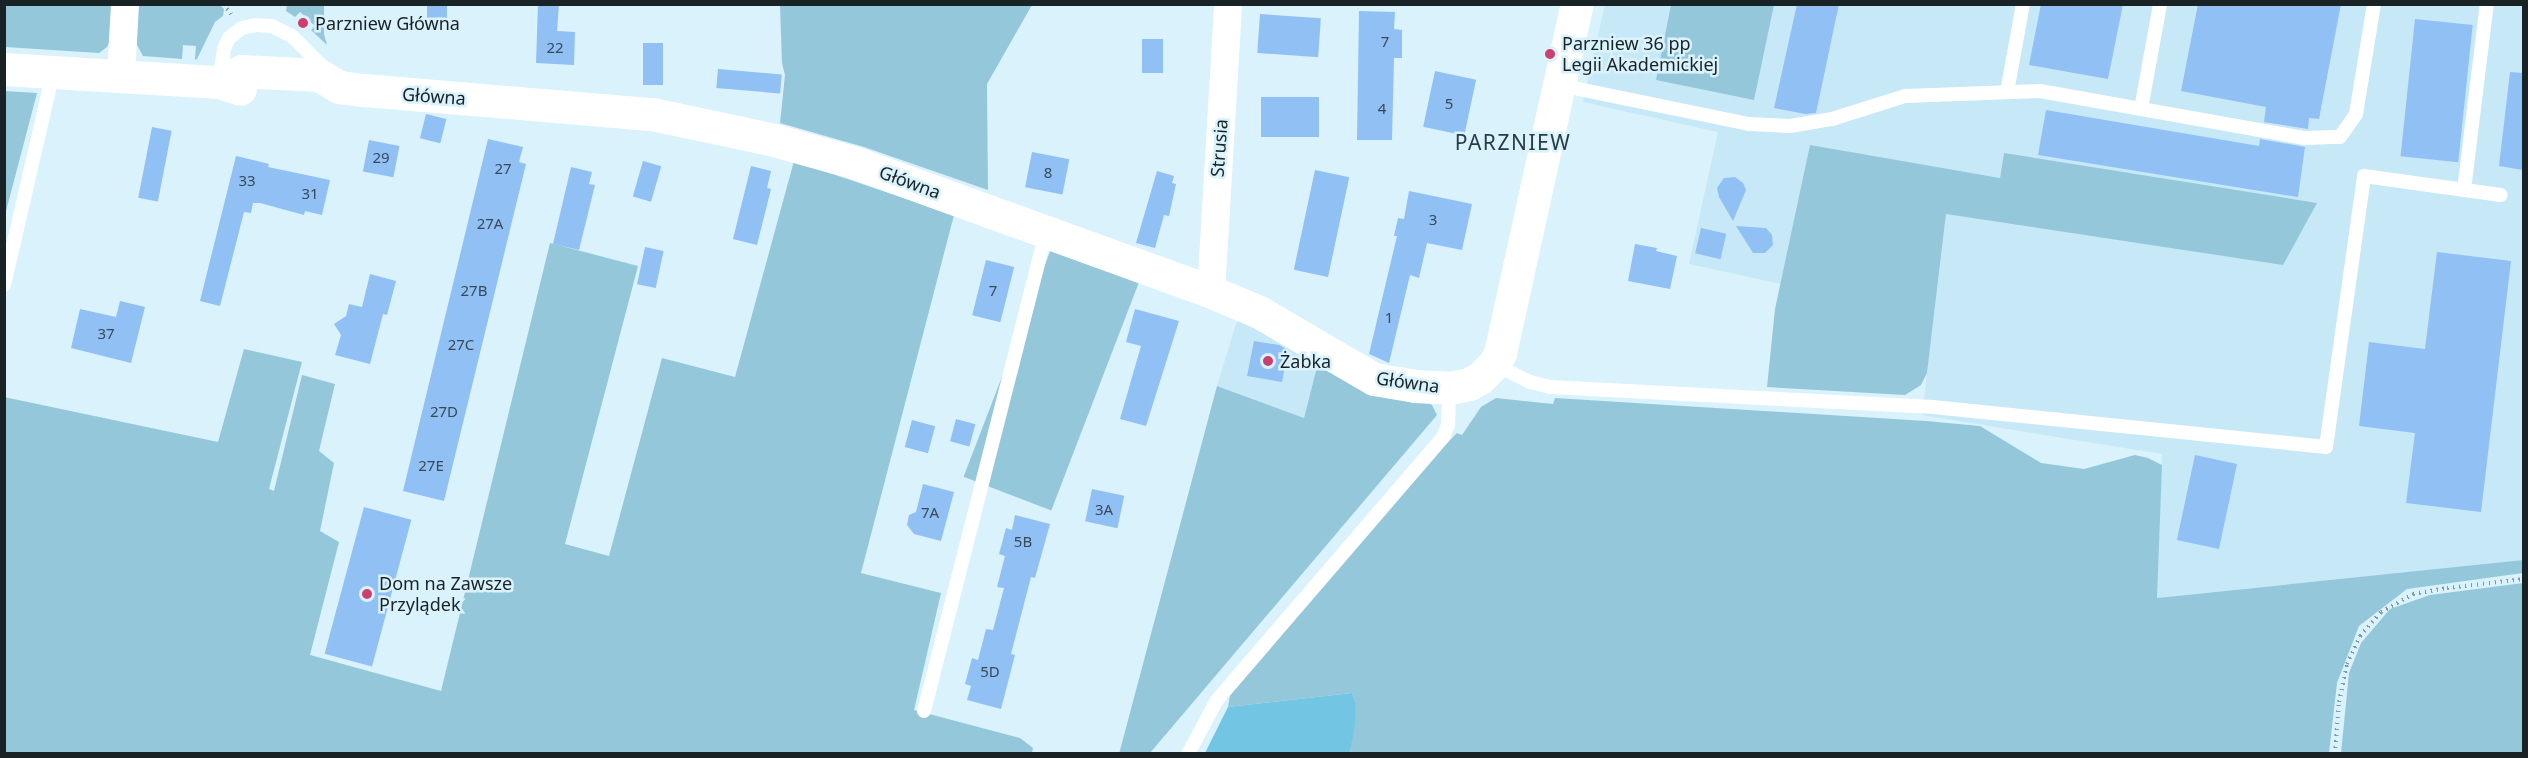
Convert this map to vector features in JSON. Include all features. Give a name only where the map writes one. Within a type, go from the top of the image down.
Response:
[{"type":"street","points":[[121,76],[125,4]]},
{"type":"street","name":"Strusia","points":[[1207,290],[1212,276],[1228,4]]},
{"type":"street","points":[[1449,388],[1470,384],[1494,364],[1500,353],[1577,4]]},
{"type":"street","name":"Główna","points":[[4,69],[219,82],[240,89],[320,95],[339,87],[611,108],[673,118],[819,151],[1207,290],[1266,316],[1365,375],[1399,384],[1449,388]]},
{"type":"lane","points":[[2007,92],[2023,4]]},
{"type":"lane","points":[[2141,109],[2160,4]]},
{"type":"lane","points":[[1559,85],[1749,124],[1790,126],[1832,120],[1905,96],[2040,91],[2305,138],[2340,137],[2356,114],[2374,4]]},
{"type":"lane","points":[[2464,190],[2487,4]]},
{"type":"lane","points":[[219,82],[224,49],[229,38],[242,28],[263,25],[280,29],[292,36],[313,55],[339,87]]},
{"type":"lane","points":[[4,285],[53,72]]},
{"type":"lane","points":[[1494,364],[1530,382],[1550,387],[1933,407],[2326,447],[2364,176],[2501,195]]},
{"type":"lane","points":[[924,711],[1046,232]]},
{"type":"lane","points":[[1188,753],[1217,700],[1443,437],[1448,425],[1449,388]]},
{"type":"path","points":[[223,4],[231,14]]},
{"type":"path","points":[[2335,753],[2339,702],[2347,664],[2360,636],[2381,612],[2413,594],[2523,579]]},
{"type":"shaded area","points":[[4,5],[113,5],[112,37],[107,47],[99,53],[5,47]]},
{"type":"shaded area","points":[[137,5],[220,5],[224,9],[223,16],[215,22],[195,60],[196,46],[183,45],[182,59],[143,56],[136,43]]},
{"type":"shaded area","points":[[287,5],[324,5],[324,34],[327,45],[311,30],[315,26],[300,12],[295,17],[286,11]]},
{"type":"shaded area","points":[[780,5],[1032,5],[987,84],[988,190],[864,147],[780,123],[785,75],[782,63]]},
{"type":"shaded area","points":[[1605,5],[2523,5],[2523,560],[2156,598],[2162,454],[1922,415],[1946,214],[2316,203],[2004,154],[2000,178],[1811,146],[1781,284],[1689,264],[1718,132],[1583,102]]},
{"type":"shaded area","points":[[1671,5],[1774,5],[1754,100],[1656,80]]},
{"type":"shaded area","points":[[4,91],[37,93],[5,215]]},
{"type":"shaded area","points":[[1810,145],[2000,178],[2004,153],[2317,203],[2283,265],[1946,214],[1927,373],[1921,385],[1905,395],[1767,387],[1775,309]]},
{"type":"shaded area","points":[[794,161],[954,215],[861,573],[941,593],[914,710],[1020,738],[1033,748],[1032,753],[5,753],[4,397],[218,442],[244,349],[302,362],[269,489],[274,491],[302,375],[335,384],[319,451],[334,463],[320,531],[339,542],[310,655],[441,691],[550,243],[638,266],[565,544],[609,556],[662,358],[735,377]]},
{"type":"shaded area","points":[[1051,249],[1139,283],[1051,510],[964,477]]},
{"type":"shaded area","points":[[1241,316],[1319,359],[1304,418],[1217,386],[1236,324]]},
{"type":"shaded area","points":[[1319,359],[1432,405],[1437,415],[1150,753],[1119,754],[1217,386],[1304,418]]},
{"type":"shaded area","points":[[1496,398],[1553,404],[1555,398],[1980,426],[2041,463],[2084,469],[2135,455],[2148,458],[2162,465],[2157,598],[2523,560],[2523,573],[2407,589],[2359,626],[2337,683],[2329,753],[1350,754],[1356,703],[1352,693],[1228,707],[1230,695],[1409,482],[1457,433],[1462,435],[1481,407]]},
{"type":"shaded area","points":[[2523,583],[2523,753],[2341,753],[2349,673],[2361,643],[2390,609],[2430,595]]},
{"type":"shaded area","points":[[1352,693],[1356,703],[1350,753],[1205,753],[1228,707]]},
{"type":"building","points":[[427,4],[447,4],[447,29],[427,29]]},
{"type":"building","points":[[538,4],[559,4],[557,31],[575,32],[574,65],[536,63]]},
{"type":"building","points":[[1797,4],[1839,4],[1816,113],[1805,114],[1774,108]]},
{"type":"building","points":[[2041,4],[2123,4],[2108,79],[2029,65]]},
{"type":"building","points":[[2198,4],[2341,4],[2319,119],[2309,118],[2308,129],[2264,122],[2266,107],[2181,91]]},
{"type":"building","points":[[1359,11],[1395,12],[1394,29],[1402,30],[1402,58],[1394,58],[1392,140],[1357,140]]},
{"type":"building","points":[[1260,14],[1321,18],[1318,57],[1257,53]]},
{"type":"building","points":[[2415,19],[2473,25],[2458,162],[2401,156]]},
{"type":"building","points":[[1142,39],[1163,39],[1163,73],[1142,73]]},
{"type":"building","points":[[643,43],[663,43],[663,85],[643,85]]},
{"type":"building","points":[[718,69],[782,75],[780,94],[716,88]]},
{"type":"building","points":[[1435,71],[1476,80],[1464,135],[1423,127]]},
{"type":"building","points":[[2510,72],[2523,73],[2523,170],[2499,166]]},
{"type":"building","points":[[1261,97],[1319,97],[1319,137],[1261,137]]},
{"type":"building","points":[[2046,110],[2259,146],[2260,139],[2305,147],[2298,197],[2038,155]]},
{"type":"building","points":[[426,114],[446,119],[440,143],[420,138]]},
{"type":"building","points":[[152,127],[172,131],[158,201],[138,198]]},
{"type":"building","points":[[488,139],[523,147],[519,162],[526,164],[444,501],[403,491]]},
{"type":"building","points":[[369,140],[399,146],[393,177],[363,171]]},
{"type":"building","points":[[1032,152],[1069,159],[1062,195],[1025,187]]},
{"type":"building","points":[[236,156],[269,164],[268,167],[330,180],[322,215],[305,211],[304,215],[260,203],[253,203],[251,213],[244,212],[220,306],[200,301]]},
{"type":"building","points":[[643,161],[661,166],[651,202],[633,197]]},
{"type":"building","points":[[751,166],[771,171],[767,188],[771,189],[757,245],[733,239]]},
{"type":"building","points":[[571,167],[592,172],[589,184],[595,185],[579,250],[553,244]]},
{"type":"building","points":[[1315,170],[1349,177],[1328,277],[1294,270]]},
{"type":"building","points":[[1157,171],[1174,176],[1172,183],[1176,184],[1169,216],[1164,215],[1155,248],[1136,243]]},
{"type":"building","points":[[1735,177],[1743,183],[1746,190],[1733,221],[1719,197],[1717,188],[1724,178]]},
{"type":"building","points":[[1409,191],[1472,204],[1462,250],[1427,243],[1419,278],[1410,275],[1389,363],[1369,354],[1397,236],[1394,236],[1398,218],[1404,219]]},
{"type":"building","points":[[1736,226],[1766,228],[1772,235],[1773,245],[1765,253],[1753,253]]},
{"type":"building","points":[[1701,228],[1726,234],[1720,259],[1695,253]]},
{"type":"building","points":[[1635,244],[1657,248],[1656,251],[1677,256],[1670,289],[1628,281]]},
{"type":"building","points":[[645,247],[664,251],[656,288],[637,284]]},
{"type":"building","points":[[2437,252],[2511,261],[2481,512],[2406,503],[2415,433],[2359,426],[2369,342],[2425,349]]},
{"type":"building","points":[[986,260],[1014,267],[1000,322],[972,315]]},
{"type":"building","points":[[370,274],[396,281],[387,315],[383,314],[370,364],[335,355],[341,335],[334,324],[346,316],[349,304],[362,307]]},
{"type":"building","points":[[120,301],[145,307],[131,363],[71,348],[80,309],[116,317]]},
{"type":"building","points":[[1135,309],[1179,321],[1146,426],[1120,419],[1141,346],[1126,342]]},
{"type":"building","name":"Żabka","points":[[1254,341],[1279,345],[1288,350],[1282,382],[1247,376]]},
{"type":"building","points":[[956,419],[975,424],[969,446],[950,441]]},
{"type":"building","points":[[912,420],[935,426],[928,453],[905,447]]},
{"type":"building","points":[[2195,455],[2237,464],[2219,549],[2177,540]]},
{"type":"building","points":[[923,484],[954,492],[941,541],[914,534],[907,525],[909,515],[916,512]]},
{"type":"building","points":[[1092,489],[1124,496],[1117,528],[1085,521]]},
{"type":"building","name":"Dom na Zawsze Przylądek","points":[[364,507],[411,520],[372,667],[325,654]]},
{"type":"building","points":[[1015,515],[1050,524],[1035,578],[1031,577],[1011,654],[1015,655],[1001,709],[967,700],[971,686],[965,684],[972,658],[978,660],[986,629],[993,630],[1004,588],[997,587],[1005,556],[999,554],[1006,528],[1012,530]]},
{"type":"place","name":"Parzniew Główna","points":[[303,23]]},
{"type":"place","name":"Parzniew 36 pp Legii Akademickiej","points":[[1550,54]]},
{"type":"place","name":"Żabka","points":[[1268,361]]},
{"type":"place","name":"Dom na Zawsze Przylądek","points":[[367,594]]},
{"type":"district","name":"PARZNIEW","points":[[1513,142]]}]
